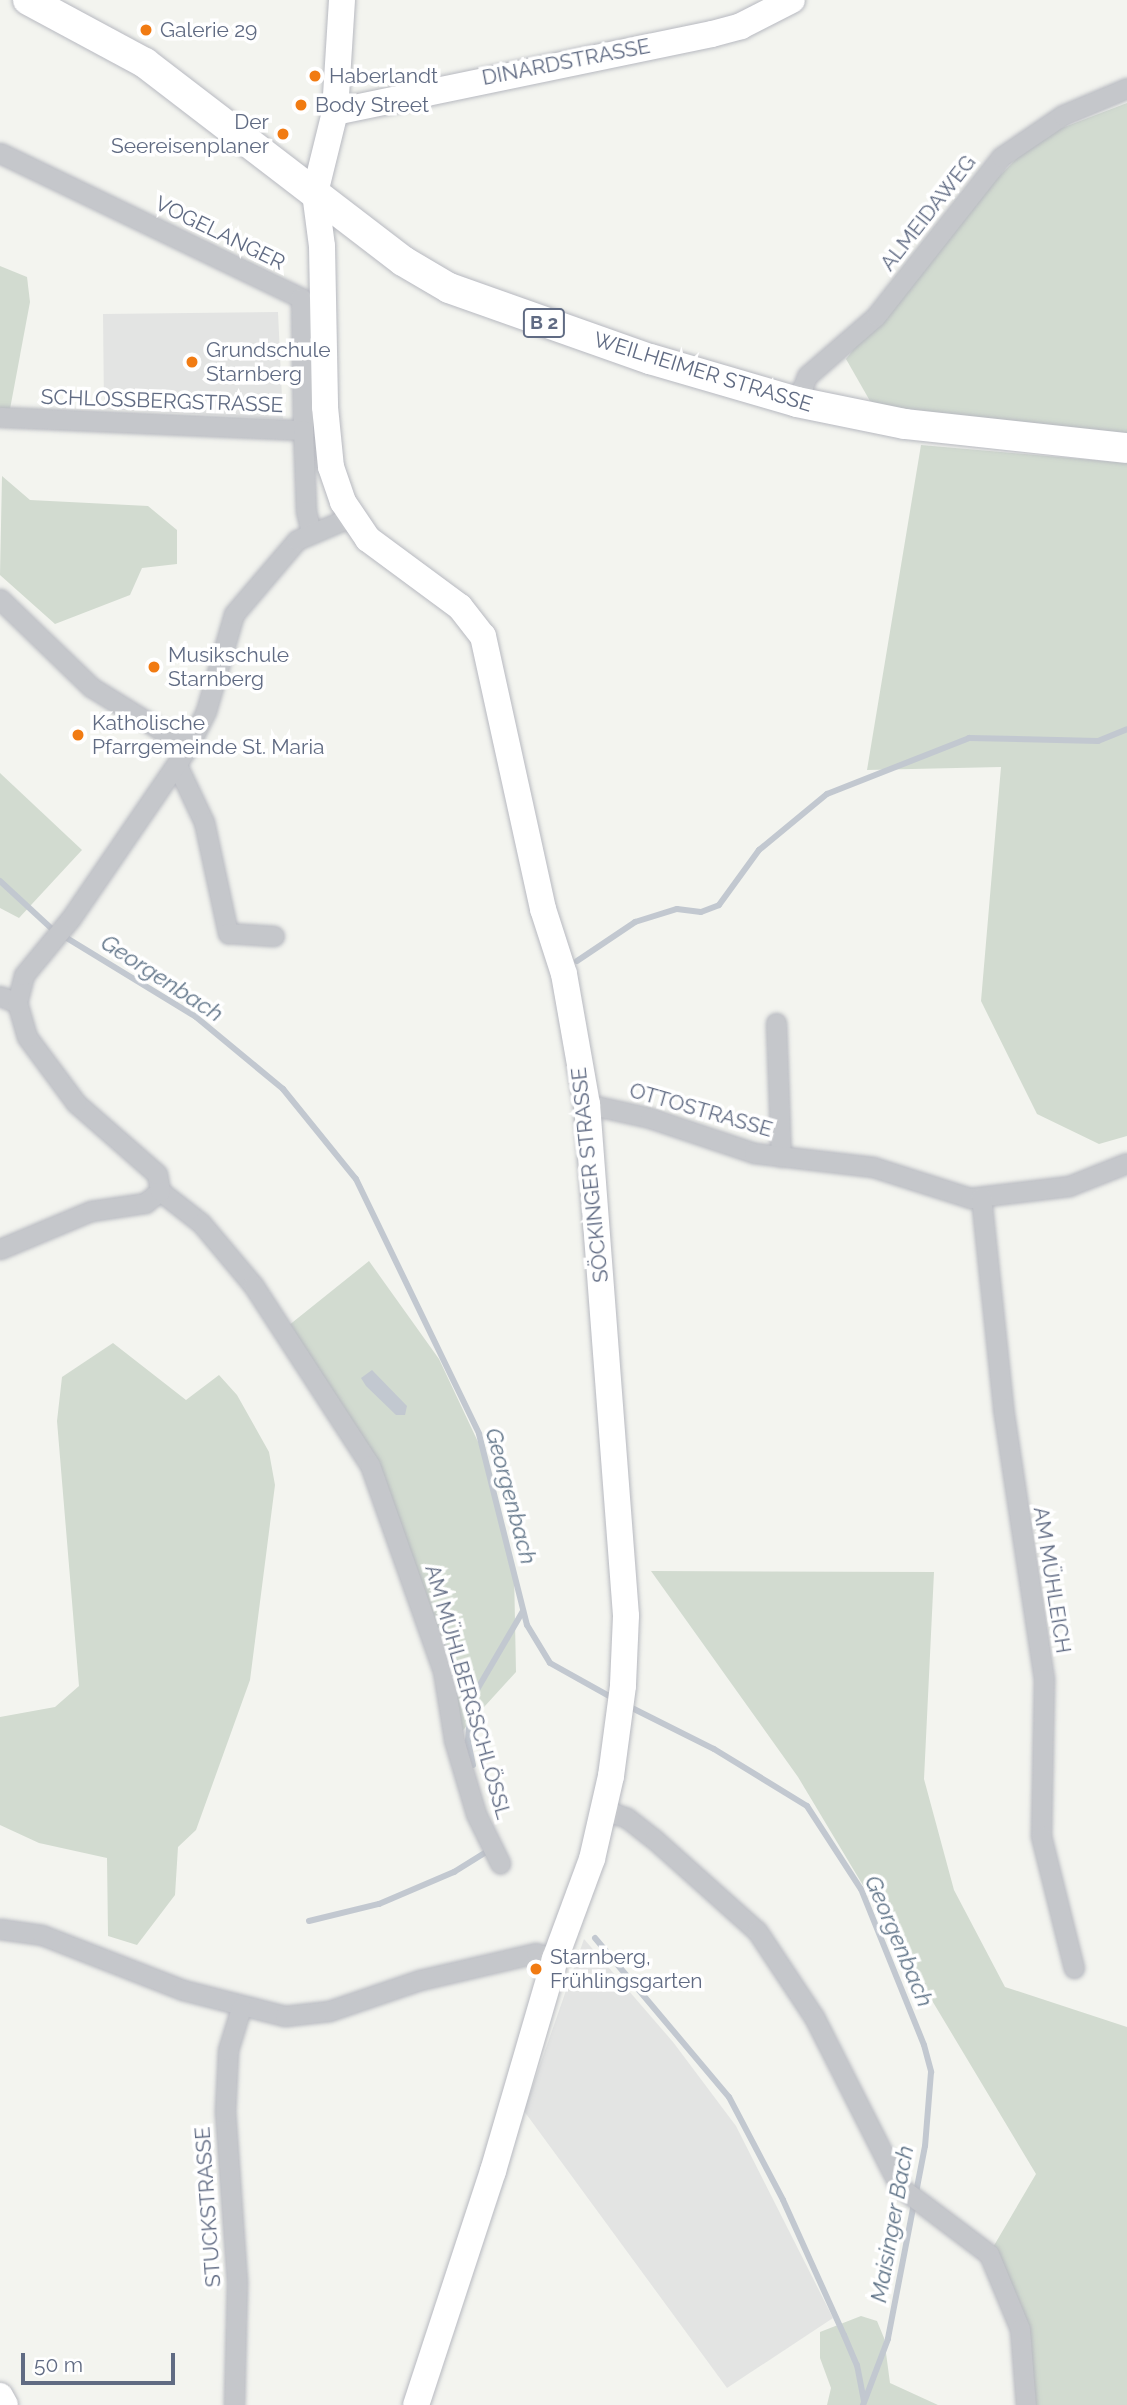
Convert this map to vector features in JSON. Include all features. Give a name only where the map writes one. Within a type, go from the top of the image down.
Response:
[{"type":"main road","name":"B 2","points":[[28,0],[145,63],[315,193]]},
{"type":"main road","name":"WEILHEIMER STRASSE","points":[[315,193],[403,261],[449,288],[662,363],[797,402],[905,424],[1127,448]]},
{"type":"street","points":[[315,193],[335,112],[342,0]]},
{"type":"street","name":"DINARDSTRASSE","points":[[335,112],[712,34],[758,8],[792,0]]},
{"type":"street","name":"ALMEIDAWEG","points":[[797,402],[807,376],[876,316],[1002,157],[1054,120],[1127,88]]},
{"type":"street","name":"VOGELANGER","points":[[0,153],[301,298],[303,430]]},
{"type":"street","name":"SÖCKINGER STRASSE","points":[[315,193],[322,246],[328,444],[334,477],[351,517],[383,554],[460,607],[483,636],[543,909],[564,974],[587,1104],[626,1616],[618,1726],[604,1810],[592,1859],[555,1959],[493,2171],[416,2405]]},
{"type":"street","name":"SCHLOSSBERGSTRASSE","points":[[0,417],[303,430],[306,511],[311,532]]},
{"type":"street","points":[[0,1249],[91,1211],[145,1203],[160,1191],[157,1174],[76,1103],[27,1037],[9,1000],[24,975],[71,918],[188,747],[206,711],[234,614],[297,540],[351,517]]},
{"type":"street","points":[[0,599],[91,687],[188,747]]},
{"type":"street","points":[[177,765],[204,822],[228,933],[274,936]]},
{"type":"street","points":[[776,1023],[780,1157]]},
{"type":"street","name":"OTTOSTRASSE","points":[[587,1104],[780,1157],[873,1167],[920,1185],[981,1198],[1069,1186],[1127,1163]]},
{"type":"street","name":"AM MÜHLBERGSCHLÖSSL","points":[[160,1191],[201,1223],[253,1285],[370,1465],[443,1671],[454,1740],[476,1814],[500,1863]]},
{"type":"street","name":"AM MÜHLEICH","points":[[981,1198],[1003,1408],[1045,1679],[1041,1836],[1074,1968]]},
{"type":"street","points":[[604,1810],[626,1818],[654,1839],[757,1931],[814,2017],[903,2189],[989,2254],[1020,2329],[1026,2405]]},
{"type":"street","points":[[0,1929],[42,1935],[241,2008],[285,2016],[328,2011],[419,1980],[536,1953],[555,1959]]},
{"type":"street","name":"STUCKSTRASSE","points":[[234,2405],[237,2283],[225,2112],[228,2050],[241,2008]]},
{"type":"street","points":[[0,2396],[5,2405]]},
{"type":"shaded area","points":[[1127,103],[1127,442],[905,415],[870,401],[846,359],[950,226],[1023,152],[1054,131]]},
{"type":"shaded area","points":[[0,266],[27,277],[30,302],[10,409],[0,409]]},
{"type":"shaded area","name":"Grundschule Starnberg","points":[[278,312],[283,419],[104,409],[103,314]]},
{"type":"shaded area","points":[[921,445],[1127,463],[1127,1136],[1099,1144],[1037,1114],[981,1001],[1001,767],[867,770]]},
{"type":"shaded area","points":[[2,476],[30,500],[148,506],[177,530],[177,564],[142,568],[130,595],[55,624],[0,575]]},
{"type":"shaded area","points":[[0,773],[82,850],[19,918],[0,908]]},
{"type":"shaded area","points":[[369,1261],[439,1359],[487,1461],[514,1571],[516,1672],[454,1740],[443,1671],[370,1465],[283,1330]]},
{"type":"shaded area","points":[[113,1343],[186,1400],[219,1375],[237,1395],[269,1452],[275,1485],[250,1680],[196,1830],[178,1847],[175,1895],[137,1945],[108,1936],[107,1858],[39,1843],[0,1825],[0,1717],[55,1707],[79,1686],[57,1421],[62,1377]]},
{"type":"shaded area","points":[[372,1370],[407,1406],[405,1415],[396,1415],[366,1386],[361,1378]]},
{"type":"shaded area","points":[[651,1571],[934,1572],[924,1779],[954,1890],[1005,1987],[1127,2027],[1127,2405],[1030,2405],[1020,2329],[989,2254],[1036,2174],[798,1777]]},
{"type":"shaded area","points":[[584,1939],[673,2042],[736,2126],[833,2318],[727,2388],[524,2111]]},
{"type":"shaded area","points":[[861,2316],[877,2321],[884,2338],[890,2383],[938,2405],[827,2405],[831,2388],[820,2358],[820,2332]]},
{"type":"waterway","points":[[577,961],[635,922],[677,909],[701,912],[719,905],[759,850],[827,794],[969,738],[1098,741],[1127,729]]},
{"type":"waterway","name":"Georgenbach","points":[[0,881],[52,929],[196,1017],[283,1089],[356,1179],[479,1434],[527,1625],[550,1663],[613,1698]]},
{"type":"waterway","points":[[473,1765],[468,1741],[471,1700],[523,1611]]},
{"type":"waterway","name":"Georgenbach","points":[[626,1705],[714,1749],[807,1806],[861,1889],[924,2045],[931,2072],[925,2146],[888,2339],[863,2405]]},
{"type":"waterway","points":[[309,1921],[379,1904],[454,1872],[484,1853]]},
{"type":"waterway","points":[[595,1938],[729,2097],[783,2200],[844,2335],[857,2365],[864,2400]]},
{"type":"place","name":"Galerie 29","points":[[146,30]]},
{"type":"place","name":"Haberlandt","points":[[315,76]]},
{"type":"place","name":"Body Street","points":[[301,105]]},
{"type":"place","name":"Der Seereisenplaner","points":[[283,134]]},
{"type":"place","name":"Grundschule Starnberg","points":[[192,362]]},
{"type":"place","name":"Musikschule Starnberg","points":[[154,667]]},
{"type":"place","name":"Katholische Pfarrgemeinde St. Maria","points":[[78,735]]},
{"type":"place","name":"Starnberg, Frühlingsgarten","points":[[536,1969]]},
{"type":"water label","name":"Maisinger Bach","points":[[892,2224]]}]
